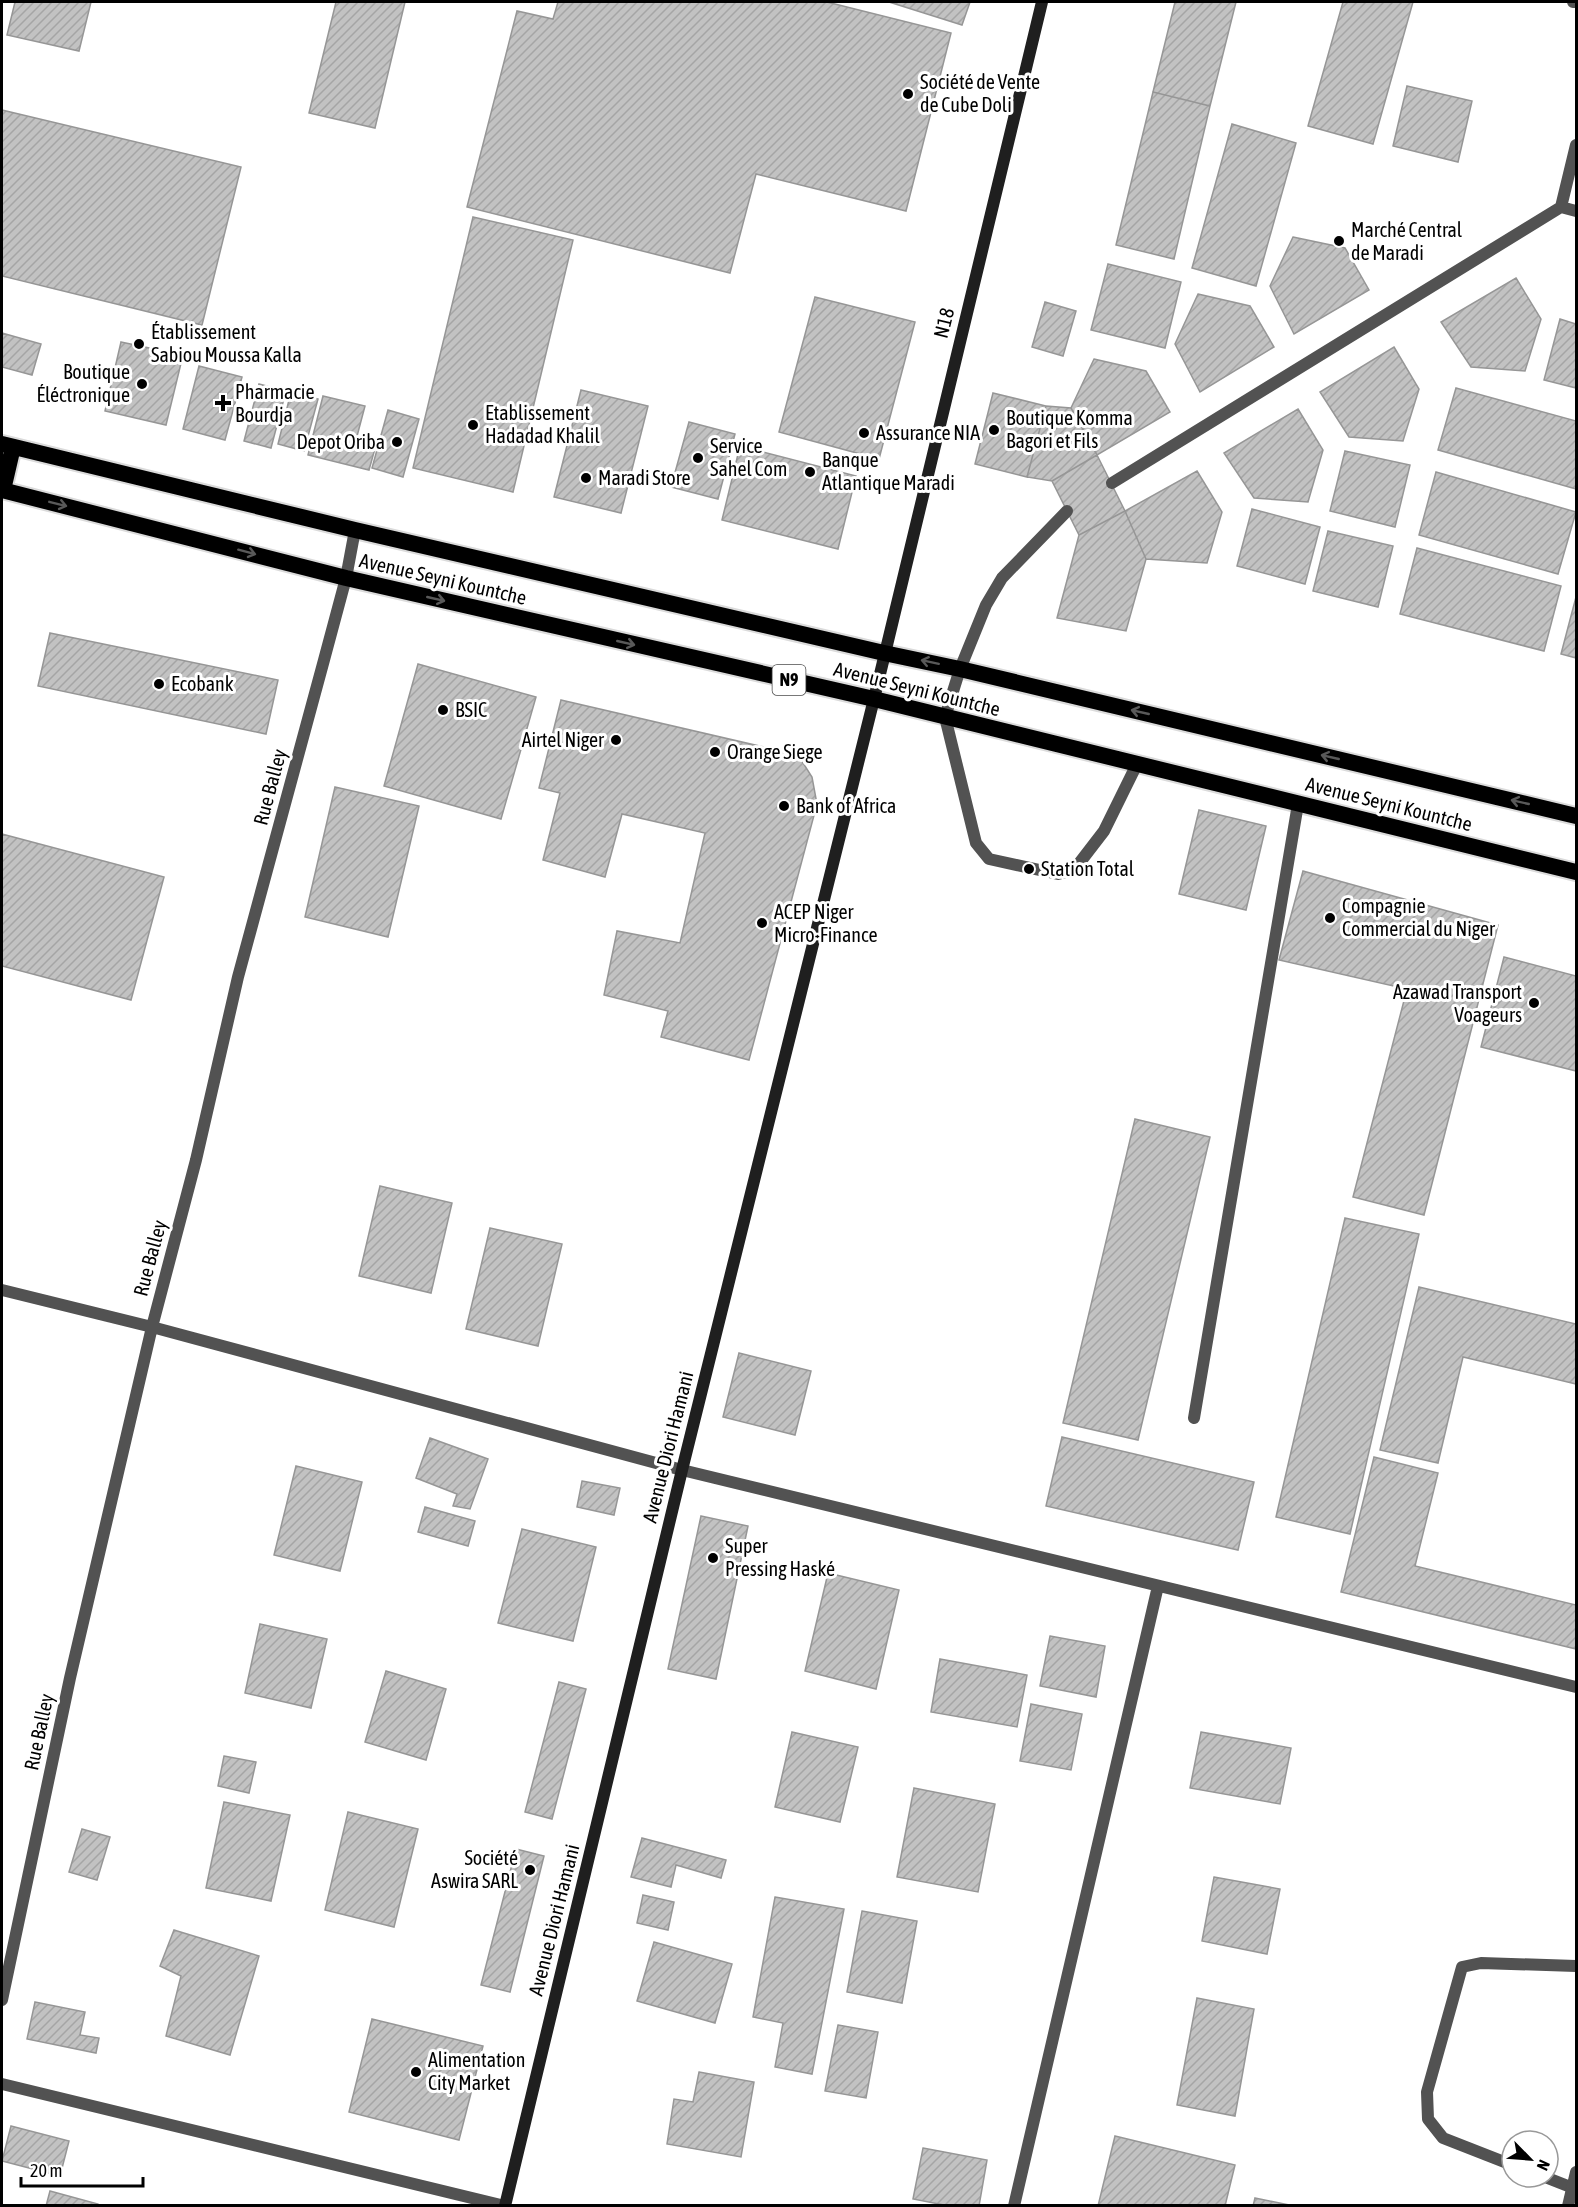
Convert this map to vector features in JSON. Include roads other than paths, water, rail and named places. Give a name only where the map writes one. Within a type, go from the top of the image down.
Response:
[{"type":"highway","name":"Avenue Seyni Kountche","points":[[7,446],[355,530],[960,669],[1576,816]]},
{"type":"highway","points":[[2,490],[7,446]]},
{"type":"highway","name":"Avenue Seyni Kountche","points":[[2,490],[346,578],[874,699],[1576,872]]},
{"type":"main road","name":"N18","points":[[874,699],[1042,2]]},
{"type":"main road","name":"Avenue Diori Hamani","points":[[505,2205],[682,1470],[874,699]]},
{"type":"street","points":[[1112,483],[1562,207],[1576,145]]},
{"type":"street","points":[[1562,207],[1576,211]]},
{"type":"street","points":[[1067,511],[1002,578],[986,606],[960,669],[945,717],[976,843],[989,859],[1058,874],[1074,870],[1104,831],[1137,764]]},
{"type":"street","name":"Rue Balley","points":[[2,2000],[70,1678],[152,1327],[196,1160],[238,977],[346,578],[355,530]]},
{"type":"street","points":[[1194,1418],[1298,804]]},
{"type":"street","points":[[2,1290],[152,1327],[682,1470],[1576,1687]]},
{"type":"street","points":[[1014,2205],[1158,1586]]},
{"type":"street","points":[[1500,2159],[1443,2138],[1428,2120],[1427,2092],[1462,1967],[1482,1963],[1576,1966]]},
{"type":"street","points":[[2,2084],[505,2205]]},
{"type":"street","points":[[1568,2205],[1576,2172]]},
{"type":"street","points":[[1560,2183],[1573,2188]]},
{"type":"place","name":"Société de Vente de Cube Doli","points":[[908,94]]},
{"type":"place","name":"Marché Central de Maradi","points":[[1339,241]]},
{"type":"place","name":"Établissement Sabiou Moussa Kalla","points":[[139,344]]},
{"type":"place","name":"Boutique Éléctronique","points":[[142,384]]},
{"type":"place","name":"Pharmacie Bourdja","points":[[223,403]]},
{"type":"place","name":"Etablissement Hadadad Khalil","points":[[473,425]]},
{"type":"place","name":"Boutique Komma Bagori et Fils","points":[[994,430]]},
{"type":"place","name":"Assurance NIA","points":[[864,433]]},
{"type":"place","name":"Depot Oriba","points":[[397,442]]},
{"type":"place","name":"Service Sahel Com","points":[[698,458]]},
{"type":"place","name":"Banque Atlantique Maradi","points":[[810,472]]},
{"type":"place","name":"Maradi Store","points":[[586,478]]},
{"type":"place","name":"Ecobank","points":[[159,684]]},
{"type":"place","name":"BSIC","points":[[443,710]]},
{"type":"place","name":"Airtel Niger","points":[[616,740]]},
{"type":"place","name":"Orange Siege","points":[[715,752]]},
{"type":"place","name":"Bank of Africa","points":[[784,806]]},
{"type":"place","name":"Station Total","points":[[1029,869]]},
{"type":"place","name":"Compagnie Commercial du Niger","points":[[1330,918]]},
{"type":"place","name":"ACEP Niger Micro-Finance","points":[[762,923]]},
{"type":"place","name":"Azawad Transport Voageurs","points":[[1534,1003]]},
{"type":"place","name":"Super Pressing Haské","points":[[713,1558]]},
{"type":"place","name":"Société Aswira SARL","points":[[530,1870]]},
{"type":"place","name":"Alimentation City Market","points":[[416,2072]]}]
